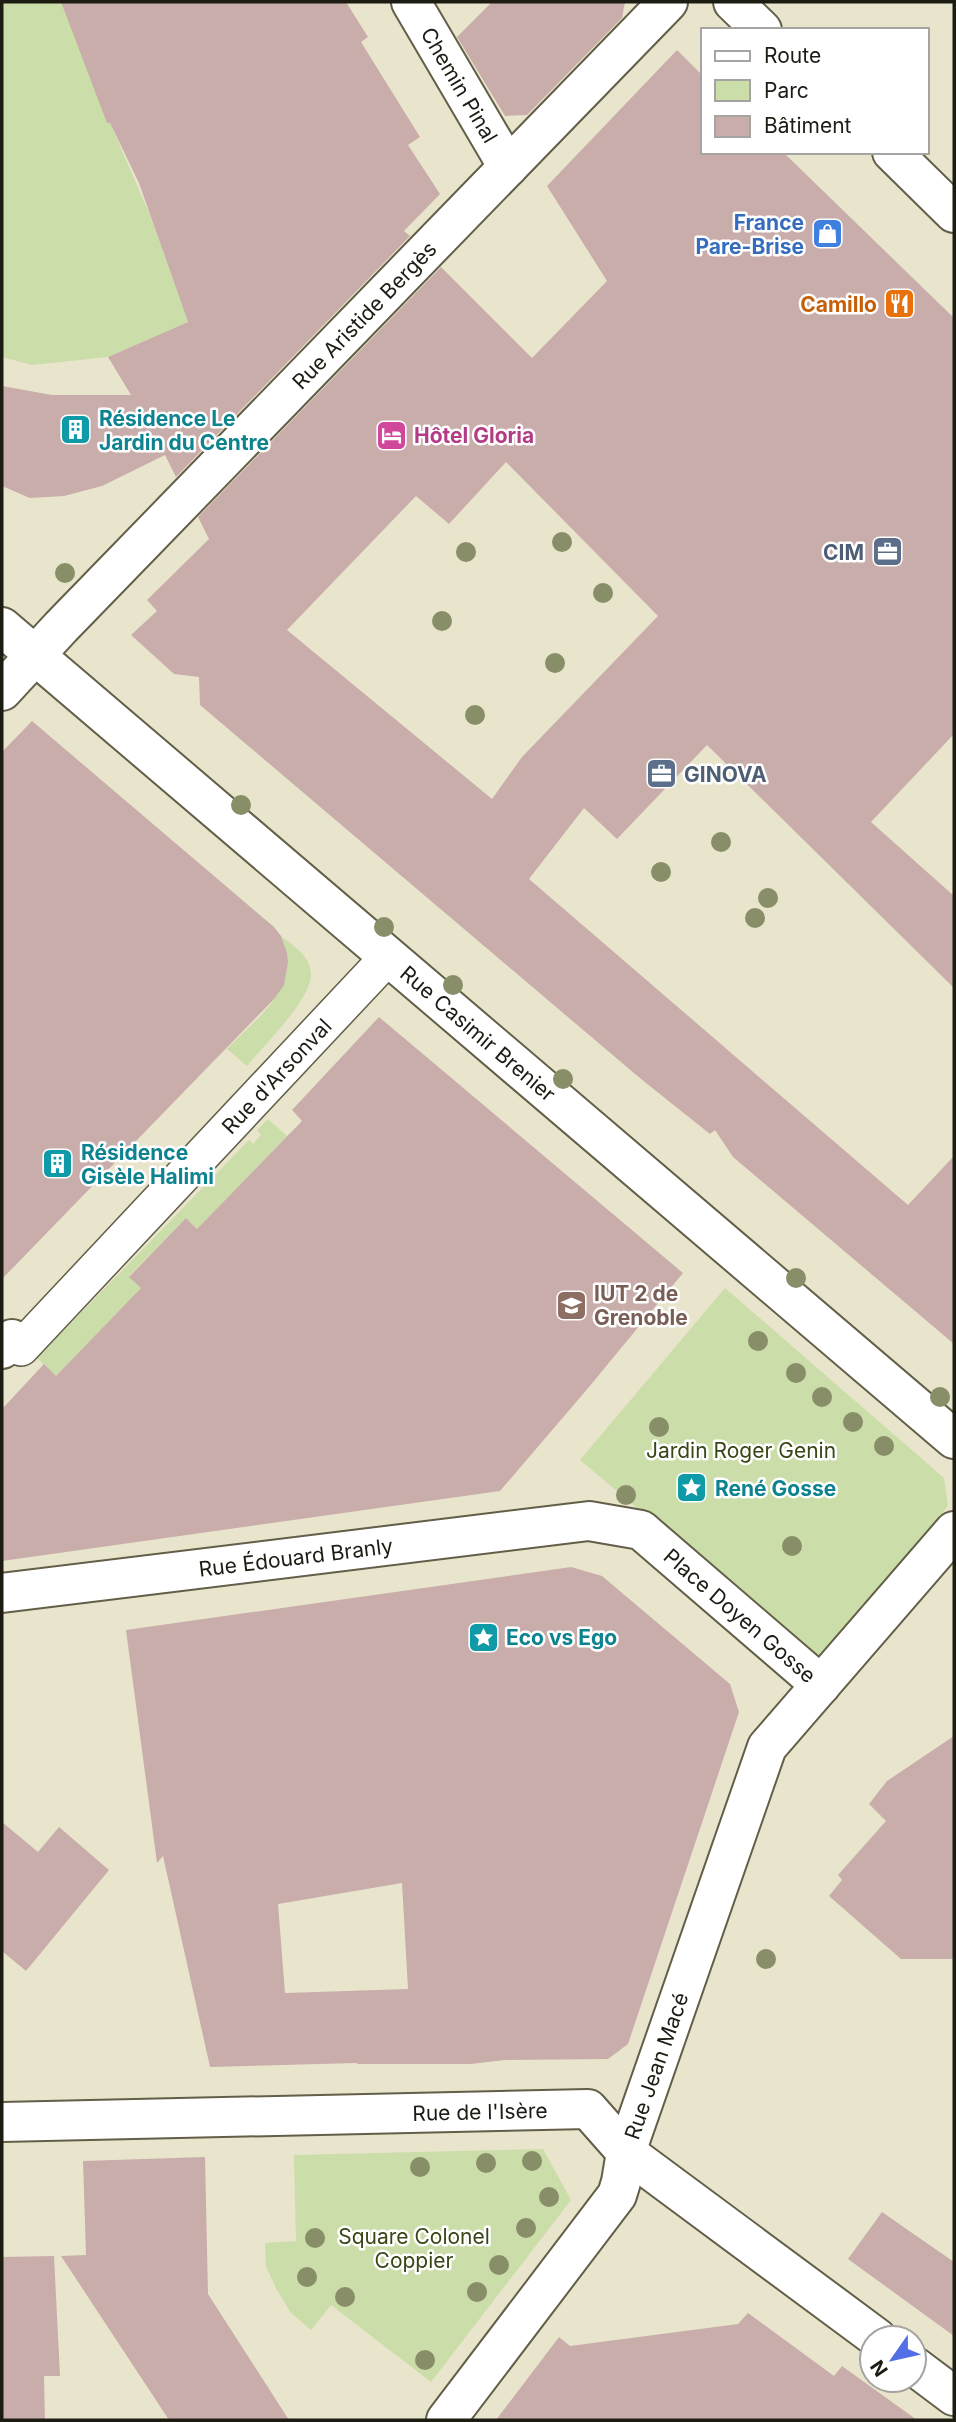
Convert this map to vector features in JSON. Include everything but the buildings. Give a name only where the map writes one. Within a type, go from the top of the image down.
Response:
[{"type":"street","name":"Chemin Pinal","points":[[411,2],[508,167]]},
{"type":"street","name":"Rue Aristide Bergès","points":[[2,691],[668,2]]},
{"type":"street","points":[[733,2],[760,28]]},
{"type":"street","points":[[894,154],[954,213]]},
{"type":"street","name":"Rue Casimir Brenier","points":[[2,627],[954,1439]]},
{"type":"street","name":"Rue d'Arsonval","points":[[11,1345],[388,957]]},
{"type":"street","name":"Rue Édouard Branly","points":[[2,1593],[589,1521]]},
{"type":"street","name":"Place Doyen Gosse","points":[[589,1521],[641,1530],[821,1685],[954,1531]]},
{"type":"street","name":"Rue Jean Macé","points":[[446,2420],[617,2195],[626,2152],[767,1747],[821,1685]]},
{"type":"street","name":"Rue de l'Isère","points":[[2,2122],[588,2109],[626,2152],[858,2324]]},
{"type":"street","points":[[928,2376],[954,2396]]},
{"type":"green space","points":[[2,2],[62,2],[150,215],[188,322],[108,357],[32,365],[2,357]]},
{"type":"green space","points":[[281,936],[308,961],[311,973],[309,983],[296,1008],[247,1066],[227,1049],[264,1012],[282,986],[286,955]]},
{"type":"green space","points":[[268,1119],[287,1136],[197,1229],[186,1218],[129,1276],[141,1288],[56,1376],[37,1358],[249,1140],[253,1144],[261,1135],[257,1130]]},
{"type":"green space","name":"Jardin Roger Genin","points":[[725,1288],[944,1478],[948,1506],[821,1663],[580,1460]]},
{"type":"green space","name":"Square Colonel Coppier","points":[[543,2149],[571,2200],[431,2382],[331,2305],[311,2330],[291,2313],[266,2267],[265,2243],[296,2241],[294,2155]]},
{"type":"place","name":"France Pare-Brise","points":[[827,234]]},
{"type":"place","name":"Camillo","points":[[900,304]]},
{"type":"place","name":"Résidence Le Jardin du Centre","points":[[76,430]]},
{"type":"place","name":"Hôtel Gloria","points":[[391,435]]},
{"type":"place","name":"CIM","points":[[887,552]]},
{"type":"place","name":"GINOVA","points":[[661,774]]},
{"type":"place","name":"Résidence Gisèle Halimi","points":[[58,1164]]},
{"type":"place","name":"IUT 2 de Grenoble","points":[[571,1305]]},
{"type":"place","name":"René Gosse","points":[[692,1488]]},
{"type":"place","name":"Eco vs Ego","points":[[483,1637]]}]
